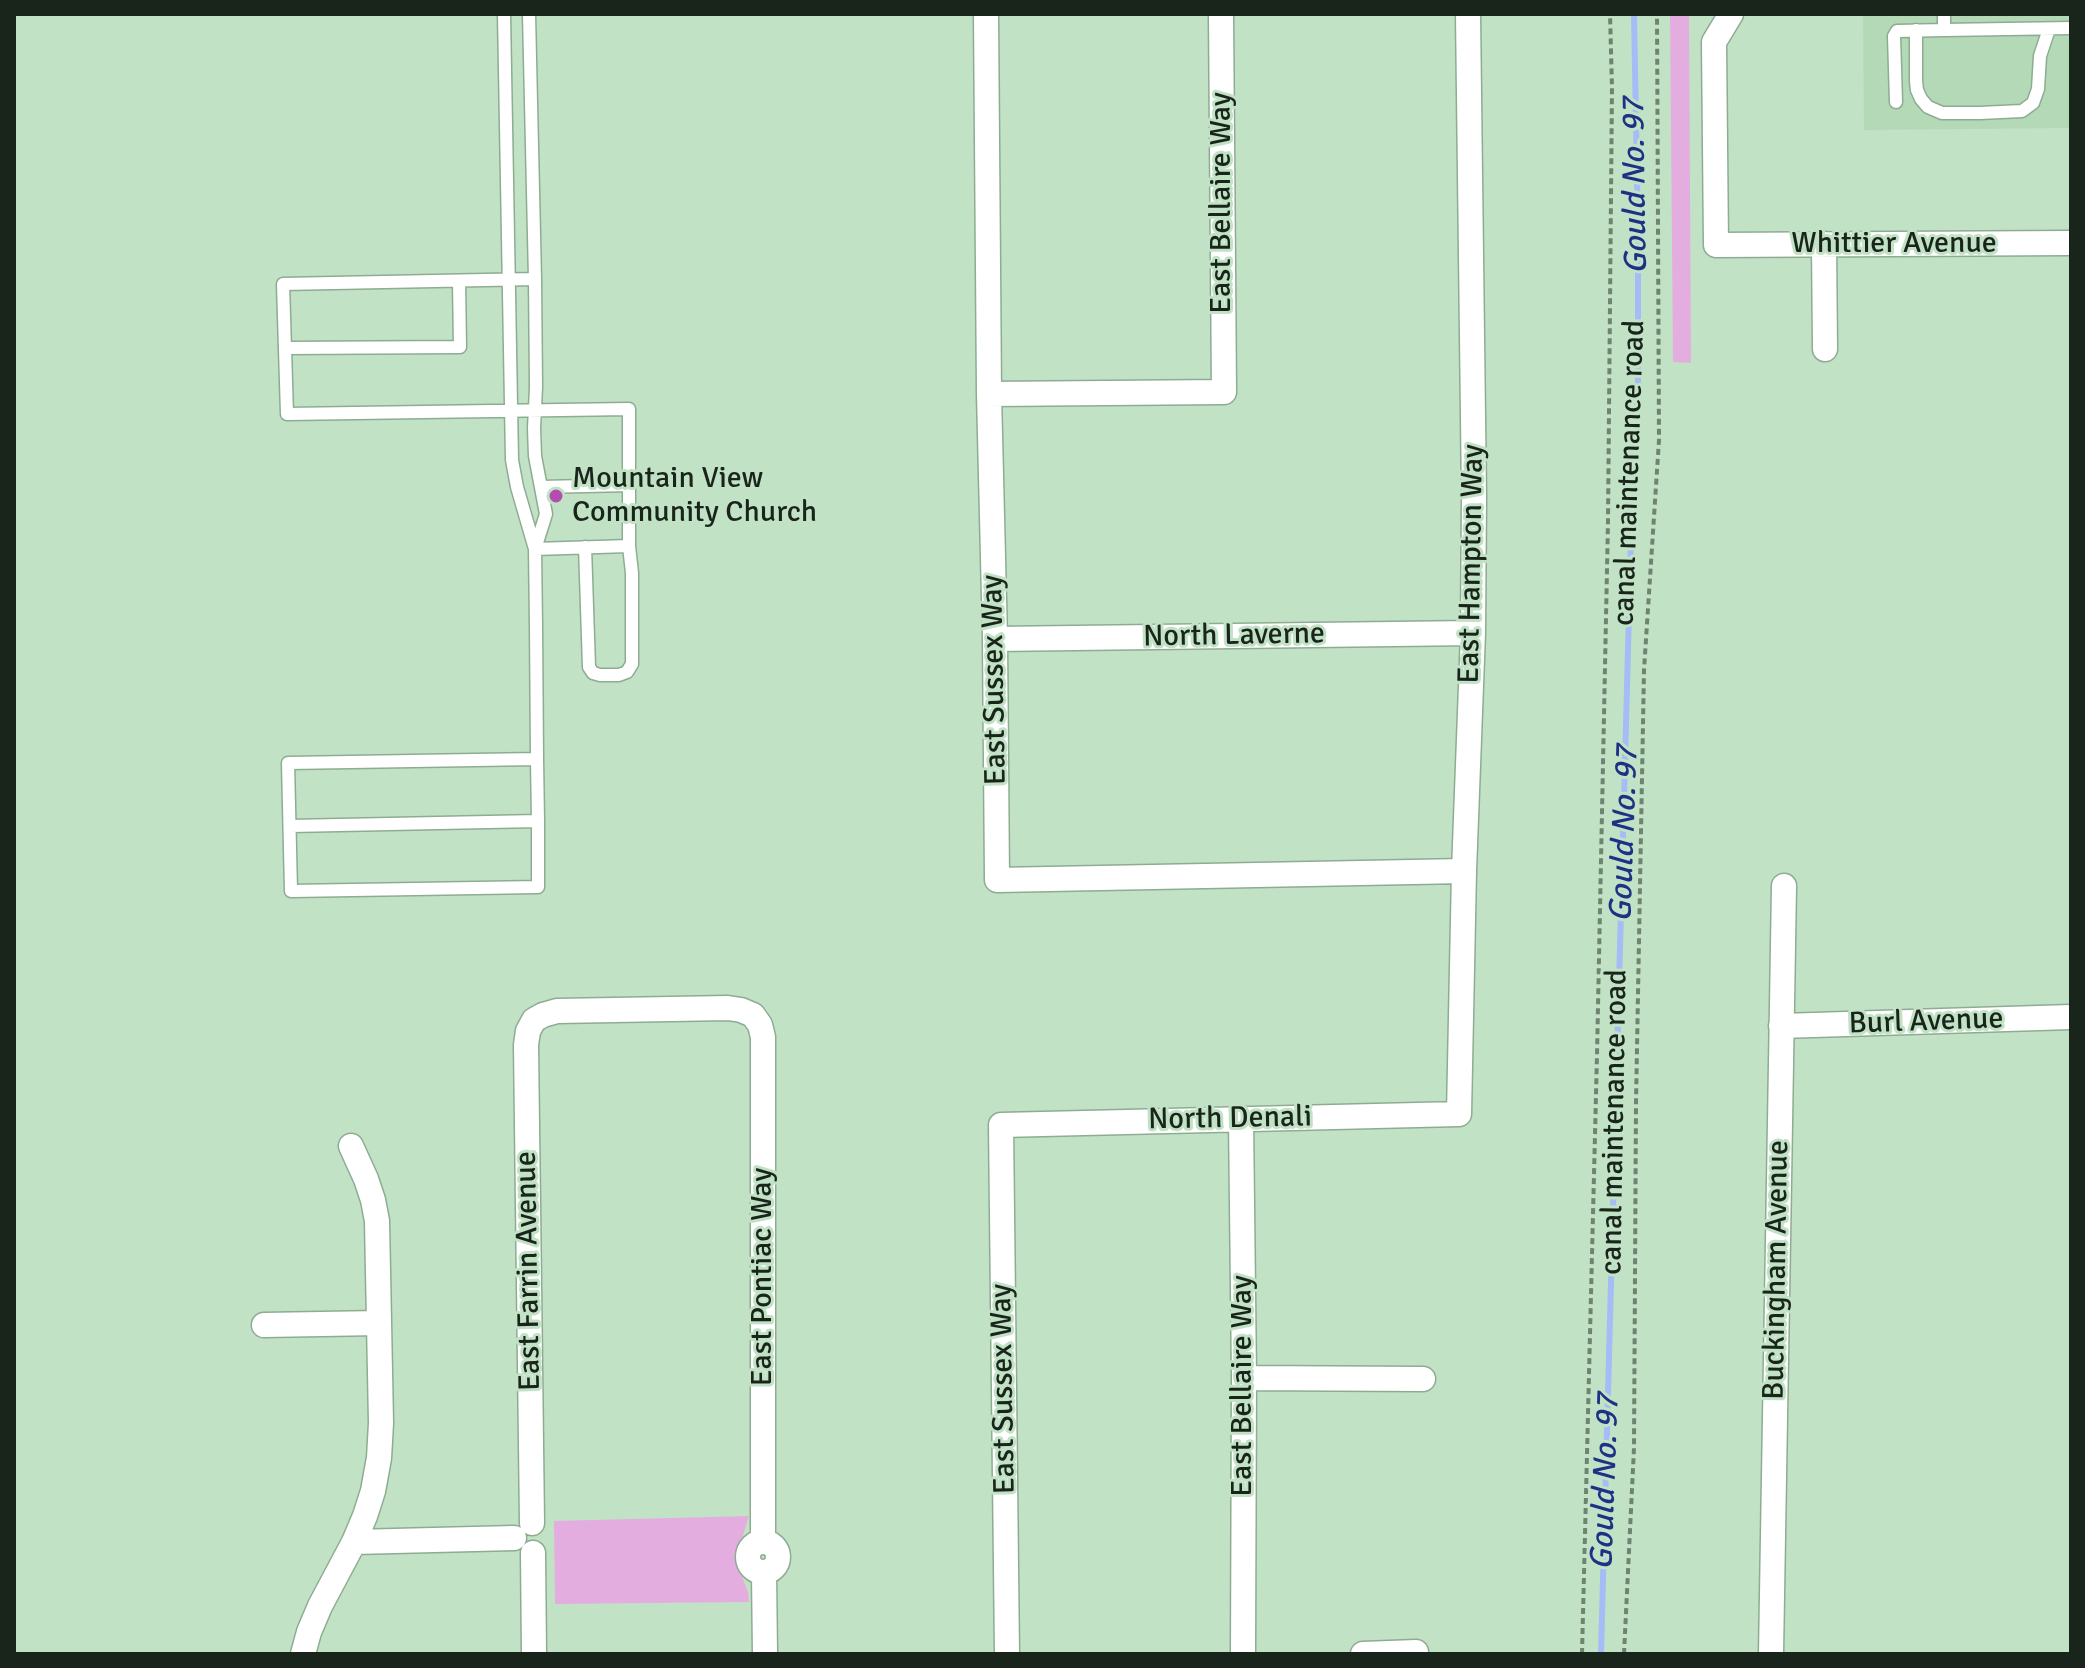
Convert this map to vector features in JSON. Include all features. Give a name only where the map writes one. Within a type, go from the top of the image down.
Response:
[{"type":"street","name":"East Sussex Way","points":[[986,14],[997,880],[1464,871]]},
{"type":"street","name":"East Bellaire Way","points":[[989,394],[1224,392],[1221,14]]},
{"type":"street","name":"East Hampton Way","points":[[1459,1114],[1473,633],[1468,14]]},
{"type":"street","name":"Whittier Avenue","points":[[1731,14],[1714,42],[1716,245],[2071,243]]},
{"type":"street","points":[[1824,244],[1825,349]]},
{"type":"street","name":"North Laverne","points":[[995,639],[1473,633]]},
{"type":"street","name":"Buckingham Avenue","points":[[1771,1654],[1784,886]]},
{"type":"street","name":"East Pontiac Way","points":[[534,1020],[557,1011],[728,1008],[753,1015],[760,1025],[763,1037],[763,1542],[751,1548],[748,1558],[755,1570],[764,1573],[765,1654]]},
{"type":"street","name":"Burl Avenue","points":[[1781,1026],[2071,1017]]},
{"type":"street","name":"East Farrin Avenue","points":[[534,1020],[526,1045],[526,1538],[534,1654]]},
{"type":"street","name":"North Denali","points":[[1001,1125],[1459,1114]]},
{"type":"street","name":"East Bellaire Way","points":[[1241,1118],[1243,1654]]},
{"type":"street","name":"East Sussex Way","points":[[1001,1125],[1007,1654]]},
{"type":"street","points":[[303,1654],[320,1606],[354,1542],[373,1491],[379,1458],[377,1221],[366,1179],[351,1146]]},
{"type":"street","points":[[264,1325],[379,1323]]},
{"type":"street","points":[[1244,1378],[1423,1379]]},
{"type":"street","points":[[354,1542],[526,1538]]},
{"type":"street","points":[[1363,1654],[1416,1652]]},
{"type":"lane","points":[[504,14],[512,460],[535,549],[538,821],[538,887],[291,891],[288,763],[537,759]]},
{"type":"lane","points":[[529,14],[535,279],[535,456],[546,514],[535,549]]},
{"type":"lane","points":[[1944,14],[1944,30]]},
{"type":"lane","points":[[1896,102],[1894,36],[1897,31],[2071,28]]},
{"type":"lane","points":[[1916,30],[1916,81],[1921,99],[1928,107],[1942,113],[1980,113],[2022,111],[2033,103],[2038,89],[2040,56],[2049,29]]},
{"type":"lane","points":[[504,65],[530,64]]},
{"type":"lane","points":[[535,279],[283,284],[287,414],[629,409],[632,664],[627,672],[619,675],[600,675],[593,673],[589,667],[585,547]]},
{"type":"lane","points":[[285,348],[460,347],[459,281]]},
{"type":"lane","points":[[541,487],[629,485]]},
{"type":"lane","points":[[535,549],[629,546]]},
{"type":"lane","points":[[290,826],[538,821]]},
{"type":"path","name":"canal maintenance road","points":[[1582,1654],[1608,537],[1610,14]]},
{"type":"path","name":"canal maintenance road","points":[[1624,1654],[1634,1448],[1644,670],[1659,440],[1657,14]]},
{"type":"shaded area","points":[[1670,14],[1689,14],[1691,363],[1673,362]]},
{"type":"shaded area","points":[[1863,14],[2071,14],[2071,128],[1864,130]]},
{"type":"shaded area","points":[[749,1516],[740,1545],[739,1569],[749,1602],[555,1604],[554,1521]]},
{"type":"waterway","name":"Gould No. 97","points":[[1601,1654],[1632,501],[1638,389],[1634,14]]},
{"type":"place","name":"Mountain View Community Church","points":[[556,496]]}]
